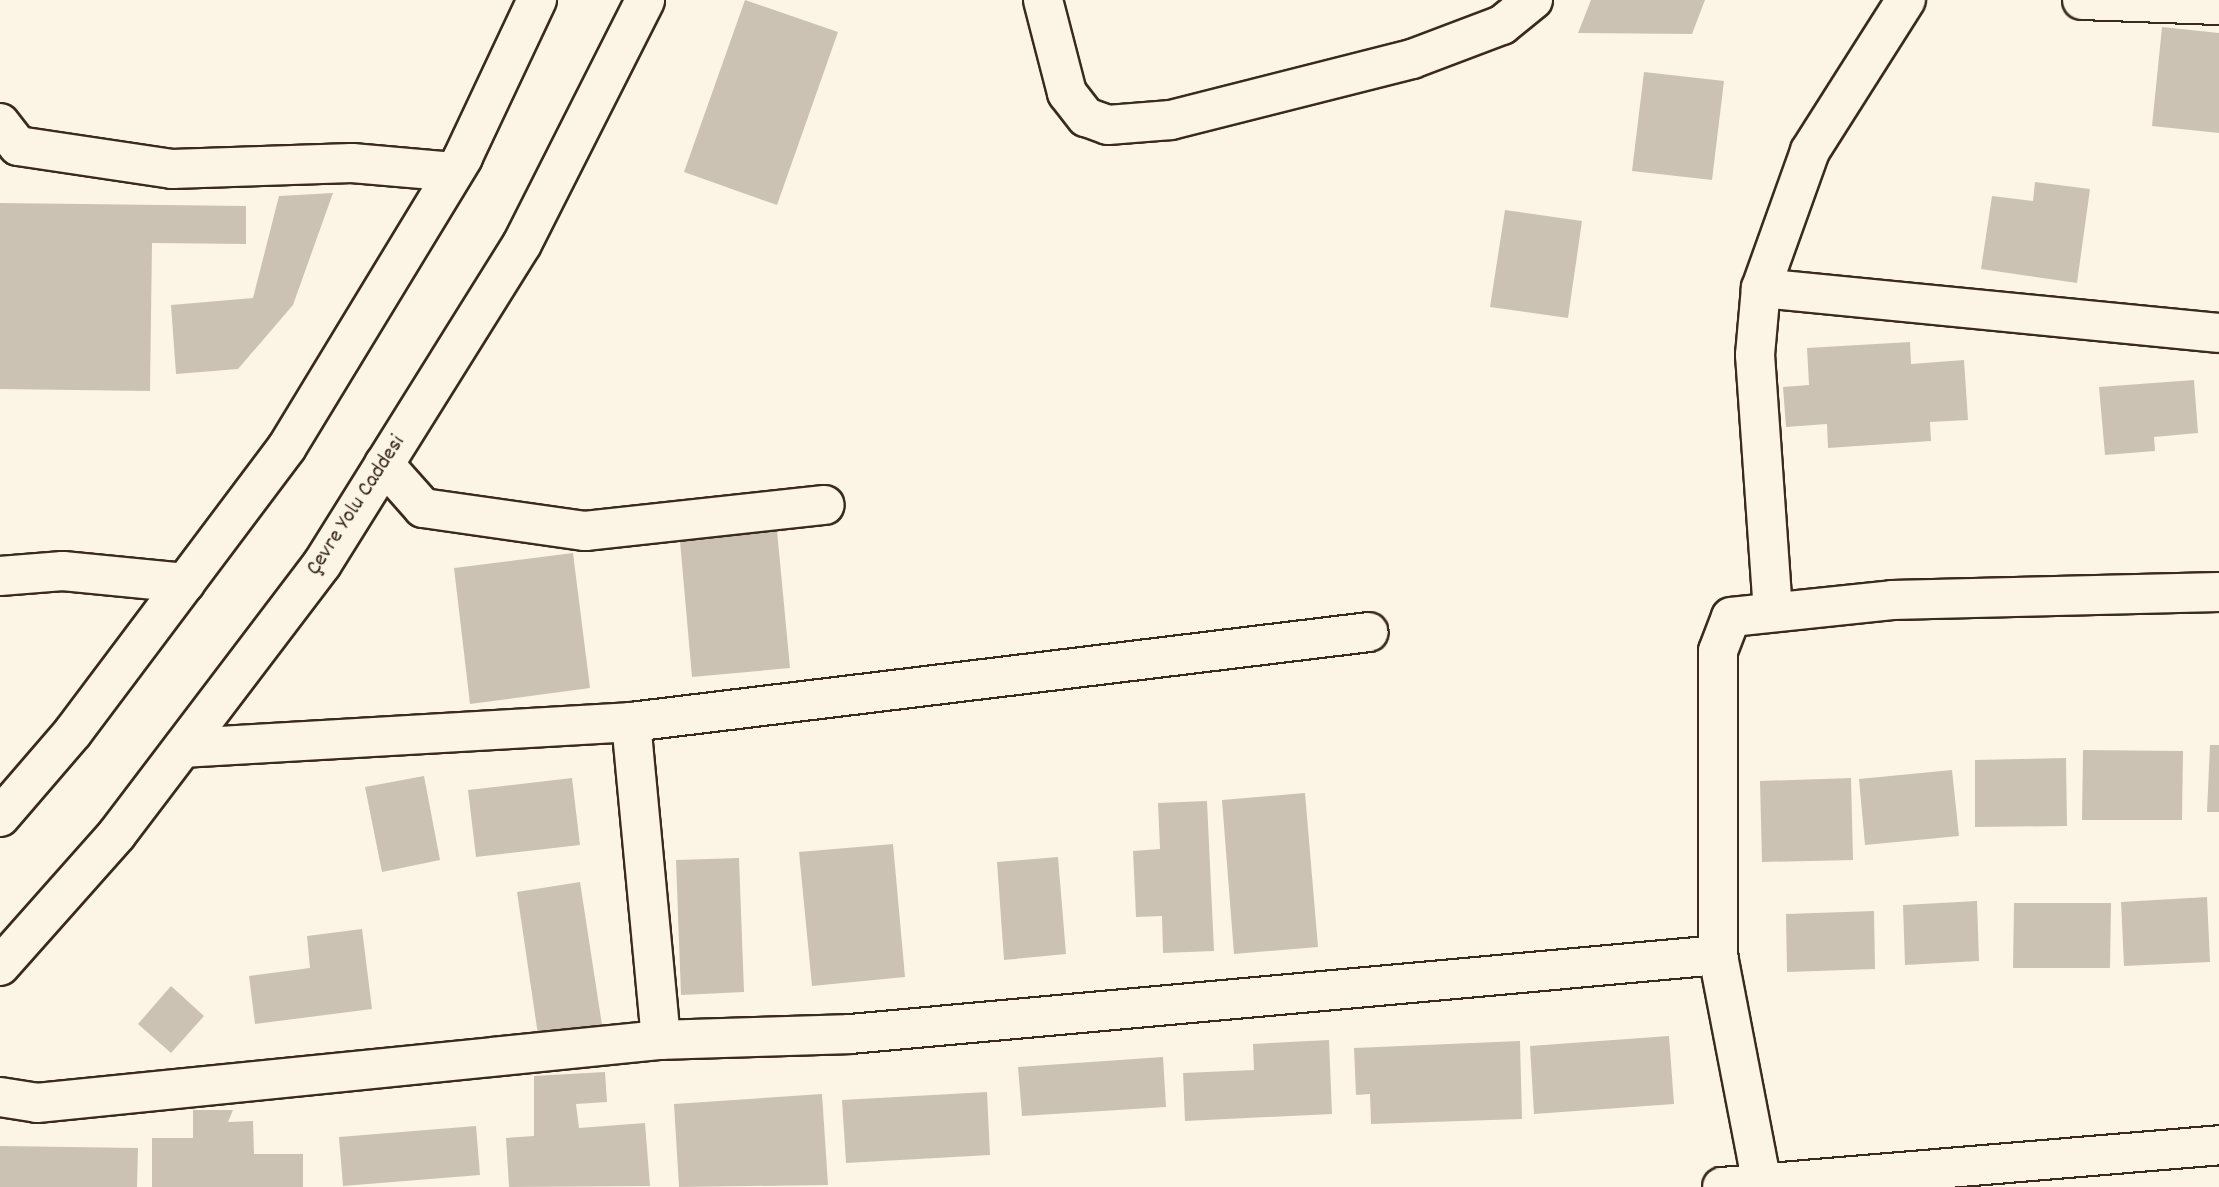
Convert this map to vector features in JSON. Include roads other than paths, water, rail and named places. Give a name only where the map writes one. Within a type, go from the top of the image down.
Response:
[{"type":"main road","points":[[0,817],[73,732],[287,447],[454,172],[537,0]]},
{"type":"main road","name":"Çevre Yolu Caddesi","points":[[0,965],[117,834],[322,564],[522,244],[645,0]]},
{"type":"main road","points":[[1043,0],[1067,93],[1086,117],[1108,125],[1171,120],[1412,59],[1502,24],[1533,0]]},
{"type":"main road","points":[[1773,612],[1755,355],[1761,288],[1810,151],[1906,0]]},
{"type":"main road","points":[[2082,0],[2219,5]]},
{"type":"main road","points":[[0,122],[18,146],[172,169],[352,163],[454,172]]},
{"type":"main road","points":[[1761,288],[2219,332]]},
{"type":"main road","points":[[384,464],[424,508],[585,531],[825,505]]},
{"type":"main road","points":[[0,576],[63,571],[185,583]]},
{"type":"main road","points":[[1779,1185],[1718,956],[1718,651],[1731,617],[1892,600],[2219,592]]},
{"type":"main road","points":[[183,748],[631,722],[1369,632]]},
{"type":"main road","points":[[631,722],[661,1040]]},
{"type":"main road","points":[[0,1097],[37,1103],[661,1040],[850,1034],[1718,956]]},
{"type":"main road","points":[[1722,1187],[1779,1185],[2219,1145]]}]
